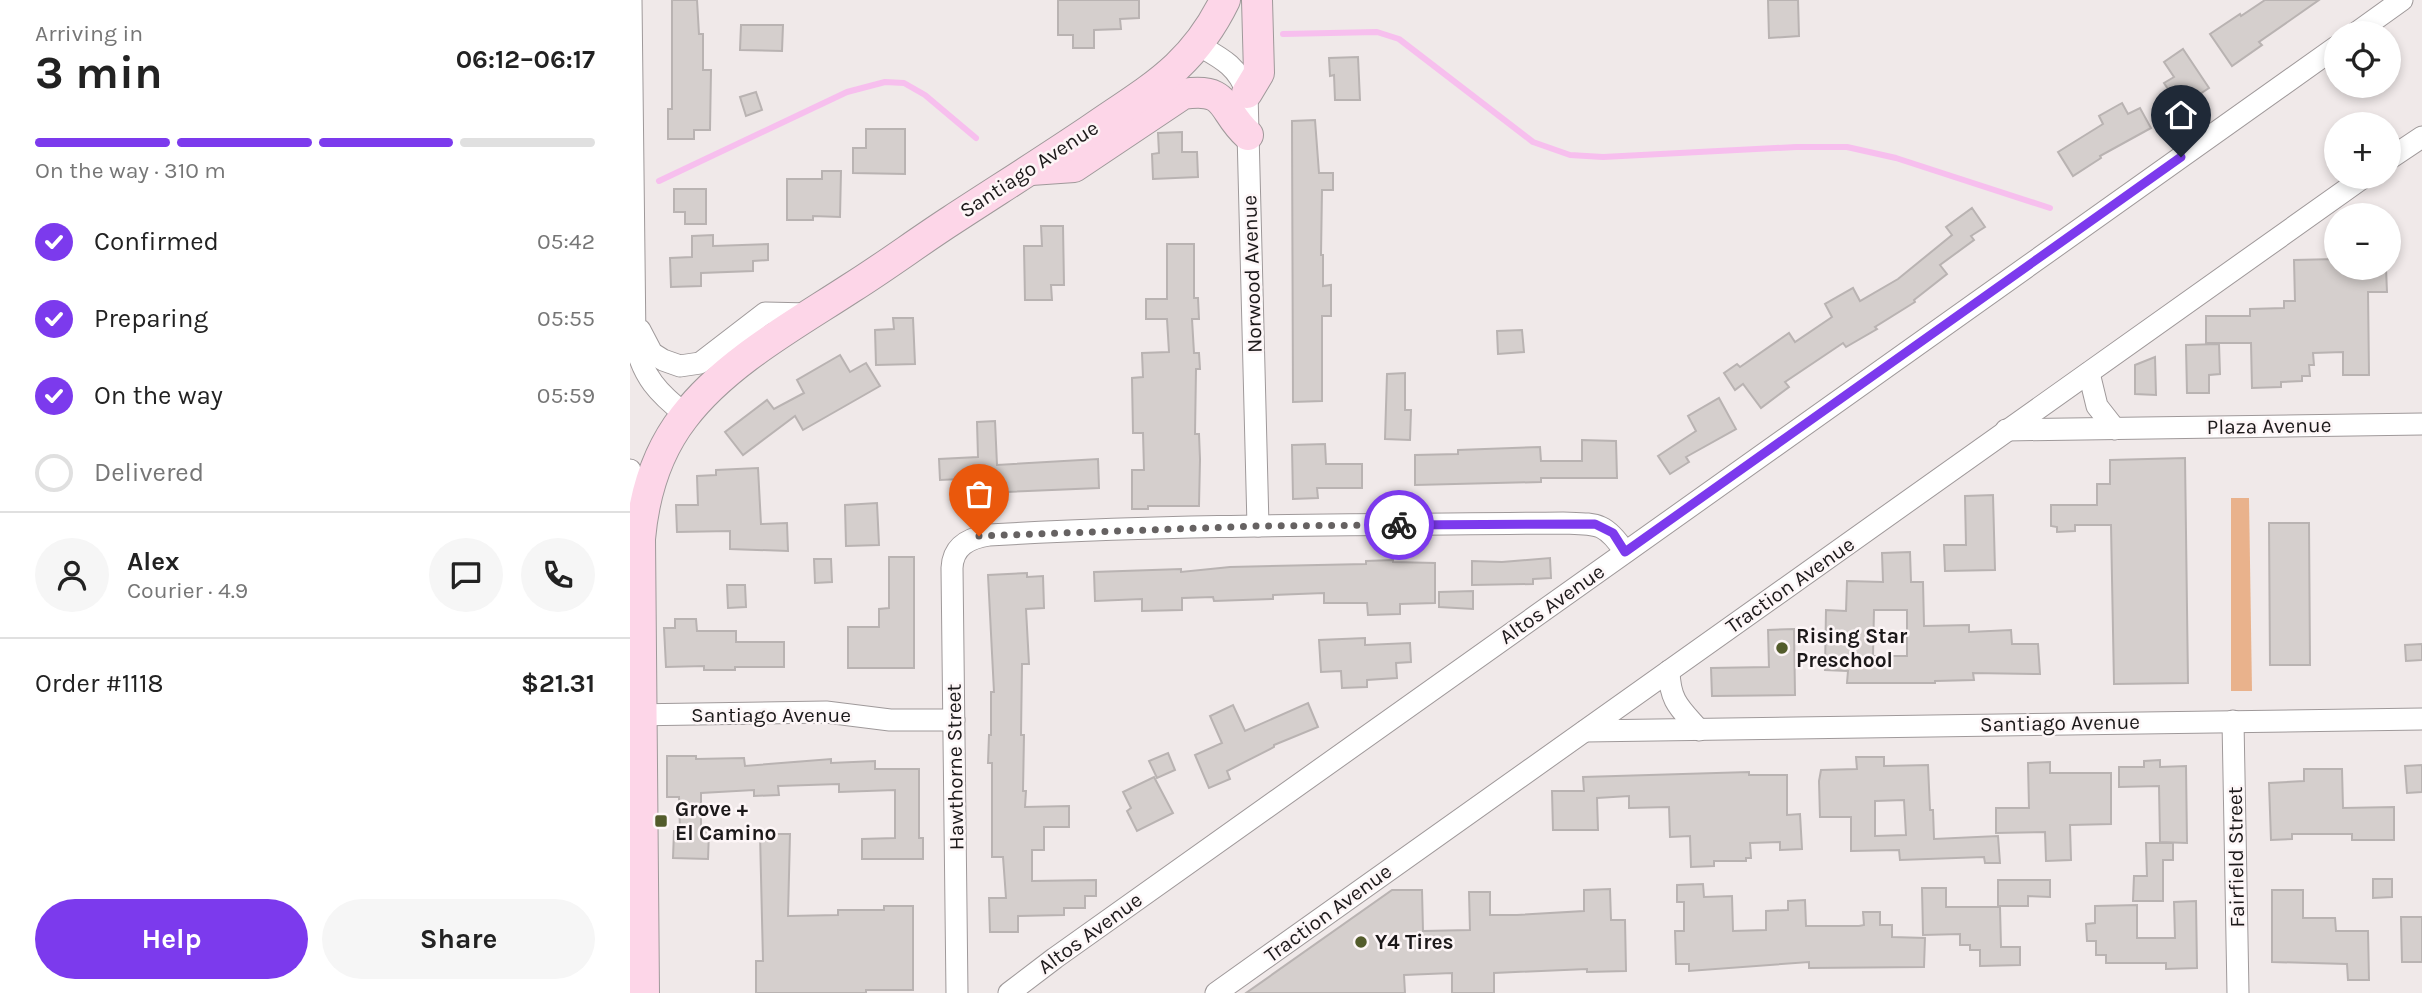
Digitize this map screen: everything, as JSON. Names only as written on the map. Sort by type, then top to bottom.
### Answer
[{"type":"main road","name":"Santiago Avenue","points":[[644,993],[636,715],[640,559],[642,517],[653,471],[662,451],[686,415],[751,355],[1031,170],[1175,71],[1198,45],[1225,0]]},
{"type":"main road","points":[[1247,93],[1259,73],[1257,0]]},
{"type":"main road","points":[[1031,170],[1074,167],[1183,94],[1201,92],[1215,95],[1229,108],[1236,124],[1248,135]]},
{"type":"street","points":[[631,0],[635,342],[642,367],[662,397],[686,415]]},
{"type":"street","points":[[2373,21],[2402,0]]},
{"type":"street","name":"Norwood Avenue","points":[[1198,45],[1227,61],[1237,70],[1247,93],[1258,526]]},
{"type":"street","name":"Altos Avenue","points":[[1009,993],[2324,56]]},
{"type":"street","points":[[2401,151],[2422,137]]},
{"type":"street","name":"Traction Avenue","points":[[1216,993],[2347,189]]},
{"type":"street","points":[[635,323],[652,353],[680,366],[700,363],[765,313],[810,314]]},
{"type":"street","points":[[630,376],[635,323]]},
{"type":"street","points":[[2089,373],[2097,406],[2115,429]]},
{"type":"street","name":"Plaza Avenue","points":[[2006,430],[2422,424]]},
{"type":"street","points":[[630,470],[640,559]]},
{"type":"street","points":[[1258,526],[1582,523],[1595,524],[1613,533],[1625,552]]},
{"type":"street","name":"Hawthorne Street","points":[[957,993],[954,555],[962,544],[979,536],[989,535],[1258,526]]},
{"type":"street","points":[[1669,671],[1673,698],[1699,730]]},
{"type":"street","name":"Santiago Avenue","points":[[636,715],[826,712],[890,720],[954,720]]},
{"type":"street","name":"Santiago Avenue","points":[[1585,731],[2422,719]]},
{"type":"street","name":"Fairfield Street","points":[[2233,720],[2238,993]]},
{"type":"shaded area","points":[[2231,498],[2249,498],[2252,691],[2231,691]]},
{"type":"building","points":[[672,0],[697,0],[699,34],[703,34],[703,70],[711,70],[710,130],[694,130],[694,139],[668,139],[668,109],[672,109]]},
{"type":"building","points":[[1058,0],[1139,0],[1139,18],[1120,19],[1121,29],[1094,30],[1094,48],[1073,48],[1073,35],[1058,35]]},
{"type":"building","points":[[1768,0],[1798,0],[1799,36],[1769,38]]},
{"type":"building","points":[[2265,0],[2319,0],[2259,42],[2262,45],[2232,66],[2210,34]]},
{"type":"building","points":[[741,25],[783,25],[782,51],[740,50]]},
{"type":"building","points":[[2183,49],[2209,88],[2180,107],[2164,83],[2174,77],[2164,62]]},
{"type":"building","points":[[1358,57],[1360,100],[1335,100],[1334,75],[1330,76],[1329,58]]},
{"type":"building","points":[[756,92],[762,110],[746,116],[740,97]]},
{"type":"building","points":[[2122,103],[2128,114],[2140,108],[2151,128],[2100,156],[2101,158],[2073,176],[2058,152],[2103,124],[2099,116]]},
{"type":"building","points":[[1315,120],[1319,173],[1333,173],[1333,190],[1322,190],[1321,255],[1323,286],[1331,285],[1331,316],[1322,316],[1322,401],[1293,402],[1292,121]]},
{"type":"building","points":[[866,129],[905,129],[905,174],[853,173],[853,148],[866,148]]},
{"type":"building","points":[[1182,132],[1182,152],[1197,152],[1198,177],[1153,179],[1152,154],[1159,153],[1158,133]]},
{"type":"building","points":[[822,171],[841,171],[840,217],[813,216],[813,220],[787,220],[787,179],[822,179]]},
{"type":"building","points":[[674,189],[706,189],[706,224],[685,224],[685,212],[674,212]]},
{"type":"building","points":[[1972,208],[1985,227],[1971,236],[1974,240],[1940,265],[1947,274],[1914,300],[1915,302],[1875,327],[1877,329],[1846,347],[1843,343],[1785,382],[1789,387],[1761,408],[1743,384],[1735,390],[1724,373],[1737,364],[1740,367],[1789,333],[1795,342],[1832,317],[1825,304],[1853,288],[1860,301],[1898,279],[1952,235],[1946,227]]},
{"type":"building","points":[[1041,226],[1063,226],[1064,285],[1051,285],[1052,300],[1025,300],[1024,246],[1042,246]]},
{"type":"building","points":[[713,235],[713,246],[768,244],[768,260],[753,261],[753,271],[701,273],[701,286],[671,287],[670,258],[692,257],[692,236]]},
{"type":"building","points":[[1167,244],[1194,244],[1194,298],[1198,298],[1199,319],[1192,319],[1194,353],[1199,353],[1200,369],[1196,369],[1195,434],[1199,434],[1199,506],[1148,506],[1148,509],[1132,509],[1132,470],[1144,470],[1143,433],[1133,433],[1132,378],[1143,377],[1142,353],[1169,352],[1167,319],[1146,319],[1146,299],[1167,299]]},
{"type":"building","points":[[2324,259],[2324,280],[2386,280],[2387,292],[2368,292],[2369,375],[2343,375],[2343,352],[2313,353],[2314,365],[2309,365],[2310,376],[2302,376],[2302,381],[2281,382],[2281,387],[2252,388],[2251,343],[2206,343],[2206,316],[2250,316],[2250,309],[2284,308],[2284,301],[2295,301],[2294,260]]},
{"type":"building","points":[[893,318],[913,318],[915,364],[876,365],[875,330],[894,329]]},
{"type":"building","points":[[1522,330],[1524,352],[1498,354],[1497,331]]},
{"type":"building","points":[[2219,344],[2220,374],[2209,375],[2209,393],[2187,393],[2186,345]]},
{"type":"building","points":[[840,355],[850,372],[866,363],[880,386],[803,430],[795,416],[743,455],[725,432],[767,400],[774,409],[804,393],[797,380]]},
{"type":"building","points":[[2155,357],[2156,395],[2135,394],[2135,365]]},
{"type":"building","points":[[1405,373],[1405,410],[1411,410],[1410,440],[1385,439],[1387,374]]},
{"type":"building","points":[[1719,398],[1736,429],[1686,457],[1689,462],[1670,474],[1658,456],[1696,431],[1688,416]]},
{"type":"building","points":[[995,421],[997,465],[1098,459],[1099,488],[983,493],[982,478],[940,480],[939,459],[978,457],[977,422]]},
{"type":"building","points":[[1582,440],[1616,441],[1617,478],[1541,478],[1541,482],[1415,485],[1415,455],[1458,454],[1458,450],[1540,447],[1541,461],[1582,461]]},
{"type":"building","points":[[1325,444],[1326,464],[1362,464],[1362,488],[1317,488],[1318,498],[1293,499],[1292,445]]},
{"type":"building","points":[[2185,458],[2188,683],[2114,684],[2111,525],[2075,525],[2075,531],[2057,532],[2057,527],[2051,526],[2051,505],[2097,505],[2097,484],[2110,484],[2110,460]]},
{"type":"building","points":[[758,468],[761,524],[787,523],[788,551],[730,549],[730,531],[677,532],[676,505],[698,505],[697,476],[716,475],[716,470]]},
{"type":"building","points":[[1993,495],[1995,570],[1945,571],[1944,545],[1966,545],[1965,496]]},
{"type":"building","points":[[877,503],[879,545],[846,546],[845,505]]},
{"type":"building","points":[[2269,523],[2309,523],[2310,665],[2270,665]]},
{"type":"building","points":[[1910,552],[1911,582],[1923,582],[1924,626],[1969,625],[1969,632],[2011,630],[2012,644],[2038,644],[2040,674],[1973,673],[1974,680],[1847,683],[1848,671],[1825,670],[1826,610],[1846,611],[1847,581],[1883,582],[1882,553]],"holes":[[[1874,610],[1907,610],[1907,656],[1873,656]]]},
{"type":"building","points":[[889,557],[914,557],[914,668],[848,668],[848,627],[879,627],[879,609],[889,608]]},
{"type":"building","points":[[1550,558],[1551,578],[1533,579],[1533,584],[1472,585],[1472,561],[1502,562]]},
{"type":"building","points":[[814,559],[831,559],[832,582],[815,583]]},
{"type":"building","points":[[1366,561],[1435,563],[1435,603],[1400,604],[1400,614],[1368,615],[1367,603],[1324,603],[1324,593],[1273,595],[1273,599],[1214,601],[1213,597],[1182,598],[1182,610],[1142,611],[1142,599],[1095,601],[1094,572],[1181,569],[1181,572],[1230,567],[1366,564]]},
{"type":"building","points":[[1027,573],[1027,577],[1043,576],[1044,608],[1026,609],[1029,664],[1022,664],[1021,735],[1024,735],[1025,807],[1069,806],[1069,827],[1044,827],[1044,850],[1032,850],[1032,881],[1096,880],[1096,896],[1085,896],[1085,908],[1064,908],[1064,915],[1018,916],[1018,932],[990,932],[989,898],[1006,898],[1003,857],[992,857],[992,763],[988,763],[991,692],[994,692],[988,575]]},
{"type":"building","points":[[727,585],[745,585],[746,607],[728,608]]},
{"type":"building","points":[[1473,591],[1473,609],[1439,607],[1439,592]]},
{"type":"building","points":[[675,619],[696,619],[697,631],[736,631],[736,642],[784,642],[784,667],[704,670],[704,666],[666,667],[664,628],[675,628]]},
{"type":"building","name":"Rising Star Preschool","points":[[1794,629],[1795,695],[1712,696],[1711,668],[1769,667],[1768,630]]},
{"type":"building","points":[[1365,638],[1365,645],[1410,643],[1411,662],[1396,663],[1397,678],[1367,680],[1367,687],[1342,688],[1341,671],[1321,672],[1319,640]]},
{"type":"building","points":[[2422,644],[2422,660],[2406,661],[2405,645]]},
{"type":"building","points":[[1308,703],[1318,727],[1274,745],[1227,771],[1230,779],[1209,788],[1195,755],[1222,743],[1210,716],[1233,705],[1245,731]]},
{"type":"building","points":[[1168,753],[1175,770],[1157,778],[1149,761]]},
{"type":"building","points":[[667,756],[696,756],[696,759],[744,758],[745,766],[831,759],[831,763],[875,761],[875,769],[919,769],[919,838],[923,838],[923,859],[862,859],[862,839],[895,838],[895,790],[839,792],[839,784],[778,786],[779,795],[754,796],[754,790],[701,793],[701,831],[709,832],[708,859],[673,858],[674,831],[680,831],[679,797],[667,797]]},
{"type":"building","points":[[1856,757],[1884,757],[1884,766],[1928,765],[1934,839],[1998,836],[2000,863],[1985,863],[1984,857],[1900,860],[1899,850],[1851,851],[1851,817],[1820,817],[1819,781],[1821,770],[1857,769]],"holes":[[[1904,800],[1906,835],[1875,836],[1875,801]]]},
{"type":"building","points":[[2160,760],[2160,767],[2186,766],[2187,843],[2160,842],[2159,786],[2119,787],[2119,767],[2144,767],[2144,761]]},
{"type":"building","points":[[2050,762],[2050,773],[2111,773],[2111,824],[2070,825],[2071,860],[2046,861],[2045,832],[1996,833],[1996,808],[2029,808],[2028,763]]},
{"type":"building","points":[[2422,765],[2422,792],[2407,793],[2405,766]]},
{"type":"building","points":[[2304,769],[2342,769],[2343,808],[2394,807],[2394,840],[2352,840],[2352,834],[2292,834],[2292,839],[2271,840],[2269,783],[2304,781]]},
{"type":"building","points":[[1749,772],[1749,775],[1787,775],[1787,815],[1800,814],[1802,849],[1780,850],[1780,842],[1750,843],[1751,858],[1746,858],[1746,861],[1714,861],[1714,866],[1691,867],[1690,836],[1670,837],[1669,807],[1629,808],[1629,796],[1597,798],[1598,830],[1553,830],[1552,791],[1584,791],[1583,777]]},
{"type":"building","points":[[1154,777],[1173,813],[1137,831],[1127,811],[1131,808],[1123,792]]},
{"type":"building","points":[[760,834],[790,834],[788,916],[838,915],[838,910],[884,910],[884,906],[913,906],[913,990],[866,990],[866,993],[756,993],[756,961],[763,961]]},
{"type":"building","points":[[2146,843],[2173,843],[2173,860],[2163,860],[2163,901],[2133,901],[2134,876],[2147,876]]},
{"type":"building","points":[[2373,879],[2392,879],[2392,897],[2373,898]]},
{"type":"building","points":[[1998,880],[2050,880],[2050,897],[2028,896],[2028,906],[1998,906]]},
{"type":"building","points":[[1703,884],[1704,897],[1732,896],[1733,931],[1766,930],[1766,911],[1788,910],[1788,901],[1805,900],[1806,926],[1859,926],[1864,925],[1863,912],[1880,912],[1880,925],[1892,925],[1892,937],[1925,938],[1924,967],[1809,968],[1809,962],[1689,971],[1689,964],[1676,964],[1675,931],[1684,931],[1684,902],[1677,902],[1677,885]]},
{"type":"building","points":[[1922,888],[1946,888],[1946,907],[2000,907],[2001,947],[2020,947],[2020,965],[1980,966],[1980,950],[1970,950],[1970,945],[1960,945],[1960,934],[1923,935]]},
{"type":"building","points":[[1610,889],[1611,920],[1625,920],[1626,971],[1587,972],[1587,969],[1494,973],[1494,993],[1452,993],[1452,973],[1404,975],[1405,993],[1246,993],[1392,890],[1422,890],[1423,931],[1470,930],[1469,892],[1490,892],[1490,915],[1517,915],[1584,911],[1584,890]]},
{"type":"building","points":[[2272,890],[2303,890],[2303,918],[2335,918],[2336,931],[2368,931],[2369,980],[2348,980],[2347,964],[2272,962]]},
{"type":"building","points":[[2196,901],[2197,968],[2166,969],[2166,963],[2106,963],[2106,955],[2096,955],[2096,941],[2087,941],[2086,924],[2095,923],[2095,906],[2137,905],[2137,938],[2175,938],[2174,902]]},
{"type":"building","points":[[2401,917],[2422,917],[2422,962],[2402,962]]},
{"type":"waterway","points":[[1283,34],[1377,32],[1399,39],[1533,142],[1570,155],[1603,157],[1847,147],[1896,158],[2050,208]]},
{"type":"waterway","points":[[659,181],[847,92],[885,82],[904,83],[925,95],[976,138]]},
{"type":"way so far","points":[[979,536],[1258,526],[1399,525]]},
{"type":"place","name":"Rising Star Preschool","points":[[1782,648]]},
{"type":"place","name":"Grove + El Camino","points":[[661,821]]},
{"type":"place","name":"Y4 Tires","points":[[1361,942]]},
{"type":"route","points":[[1399,525],[1595,524],[1613,533],[1625,552],[2181,157]]}]
